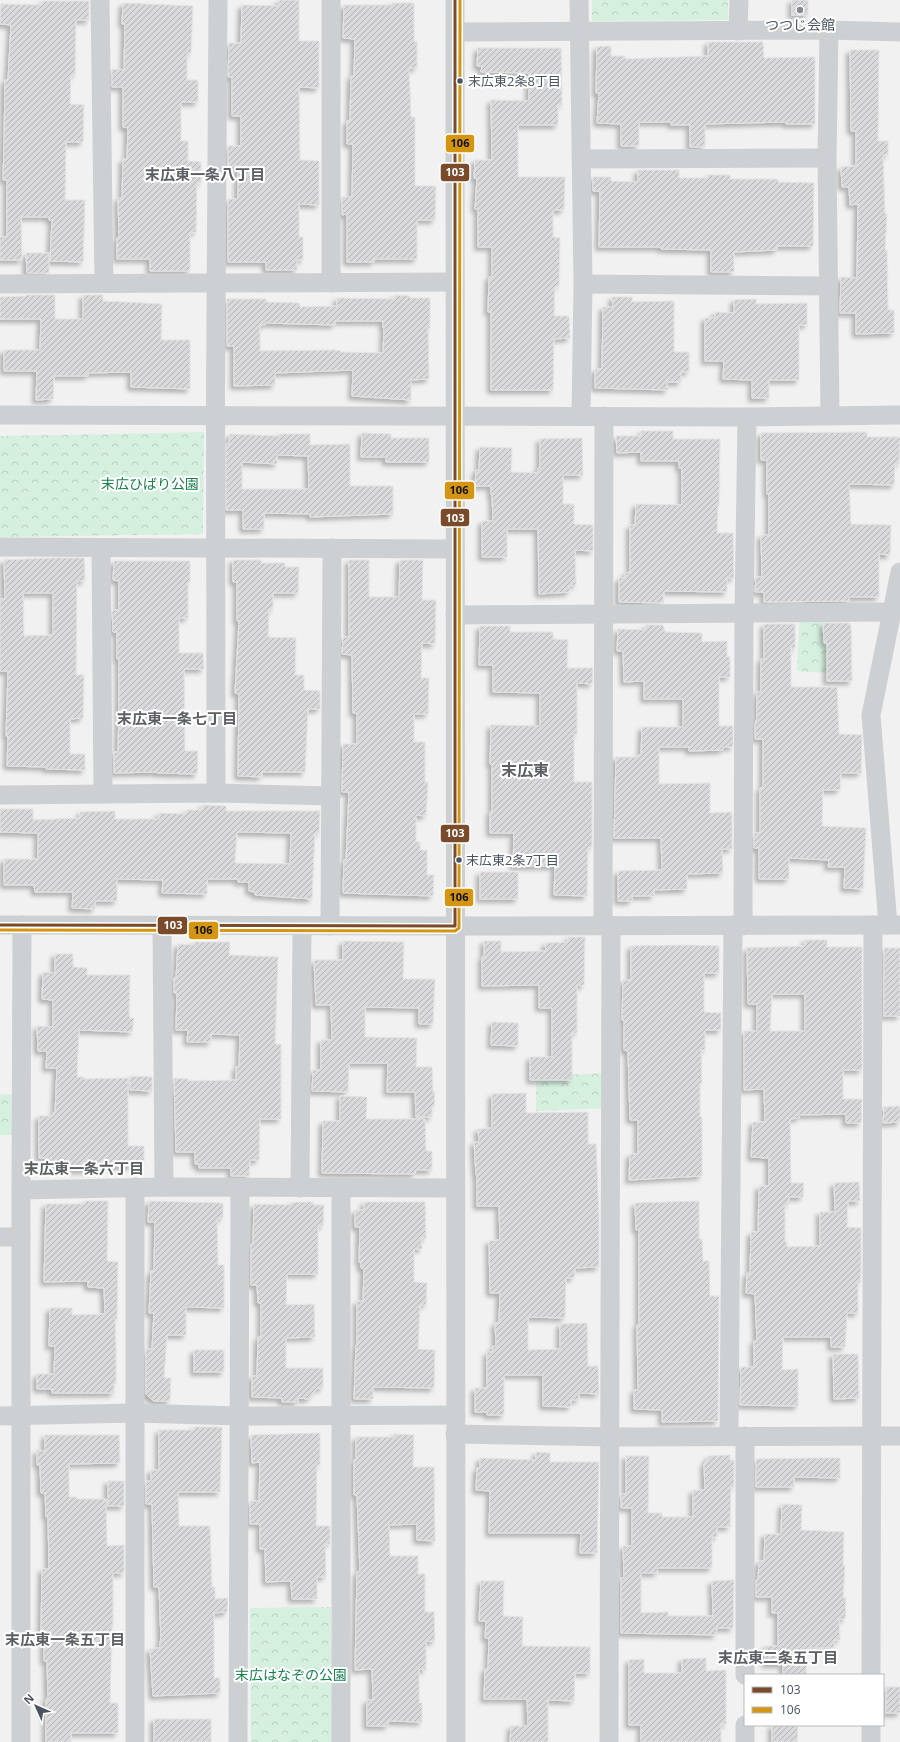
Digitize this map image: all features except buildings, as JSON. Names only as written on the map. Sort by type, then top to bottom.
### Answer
[{"type":"street","points":[[100,0],[104,283]]},
{"type":"street","points":[[216,793],[215,549],[217,416],[215,284],[218,0]]},
{"type":"street","points":[[331,0],[331,283]]},
{"type":"street","points":[[455,0],[456,1742]]},
{"type":"street","points":[[579,0],[583,284],[581,416]]},
{"type":"street","points":[[738,0],[738,31]]},
{"type":"street","points":[[455,32],[829,30],[900,32]]},
{"type":"street","points":[[829,30],[827,158],[830,416]]},
{"type":"street","points":[[581,159],[827,158]]},
{"type":"street","points":[[0,284],[455,282]]},
{"type":"street","points":[[583,284],[828,286]]},
{"type":"street","points":[[0,415],[455,415],[747,417],[900,415]]},
{"type":"street","points":[[604,416],[604,615],[611,1436],[609,1742]]},
{"type":"street","points":[[745,1674],[737,1436],[738,926],[747,417]]},
{"type":"street","points":[[0,548],[455,549]]},
{"type":"street","points":[[101,548],[103,794]]},
{"type":"street","points":[[330,926],[332,548]]},
{"type":"street","points":[[871,1674],[872,1436],[887,925],[871,715],[900,572]]},
{"type":"street","points":[[455,616],[892,612]]},
{"type":"street","points":[[0,795],[216,793],[331,796]]},
{"type":"street","points":[[0,925],[887,925]]},
{"type":"street","points":[[22,925],[20,1190],[22,1742]]},
{"type":"street","points":[[162,925],[164,1187]]},
{"type":"street","points":[[300,1188],[302,926]]},
{"type":"street","points":[[20,1190],[135,1187],[455,1188]]},
{"type":"street","points":[[135,1187],[135,1742]]},
{"type":"street","points":[[238,1742],[240,1188]]},
{"type":"street","points":[[341,1188],[341,1742]]},
{"type":"street","points":[[0,1237],[21,1237]]},
{"type":"street","points":[[0,1416],[136,1413],[340,1417],[456,1415]]},
{"type":"street","points":[[455,1434],[611,1436],[900,1436]]},
{"type":"street","points":[[745,1726],[745,1742]]},
{"type":"street","points":[[871,1726],[871,1742]]},
{"type":"green space","points":[[592,0],[728,0],[728,20],[592,21]]},
{"type":"green space","name":"末広ひばり公園","points":[[204,432],[203,534],[0,537],[0,436]]},
{"type":"green space","points":[[800,613],[828,613],[828,673],[797,671]]},
{"type":"green space","points":[[611,1073],[610,1108],[536,1111],[536,1076]]},
{"type":"green space","points":[[0,1094],[16,1095],[14,1135],[0,1135]]},
{"type":"green space","name":"末広はなぞの公園","points":[[331,1607],[332,1742],[251,1742],[250,1608]]},
{"type":"transit line","name":"103","points":[[0,925],[455,926],[455,0]]},
{"type":"transit line","name":"106","points":[[0,930],[455,931],[459,928],[460,0]]},
{"type":"place","name":"つつじ会館","points":[[800,10]]},
{"type":"place","name":"末広東2条8丁目","points":[[460,81]]},
{"type":"place","name":"末広東2条7丁目","points":[[459,860]]},
{"type":"district","name":"末広東一条八丁目","points":[[205,175]]},
{"type":"district","name":"末広東一条七丁目","points":[[177,719]]},
{"type":"district","name":"末広東","points":[[525,770]]},
{"type":"district","name":"末広東一条六丁目","points":[[84,1169]]},
{"type":"district","name":"末広東一条五丁目","points":[[65,1640]]},
{"type":"district","name":"末広東二条五丁目","points":[[778,1658]]}]
